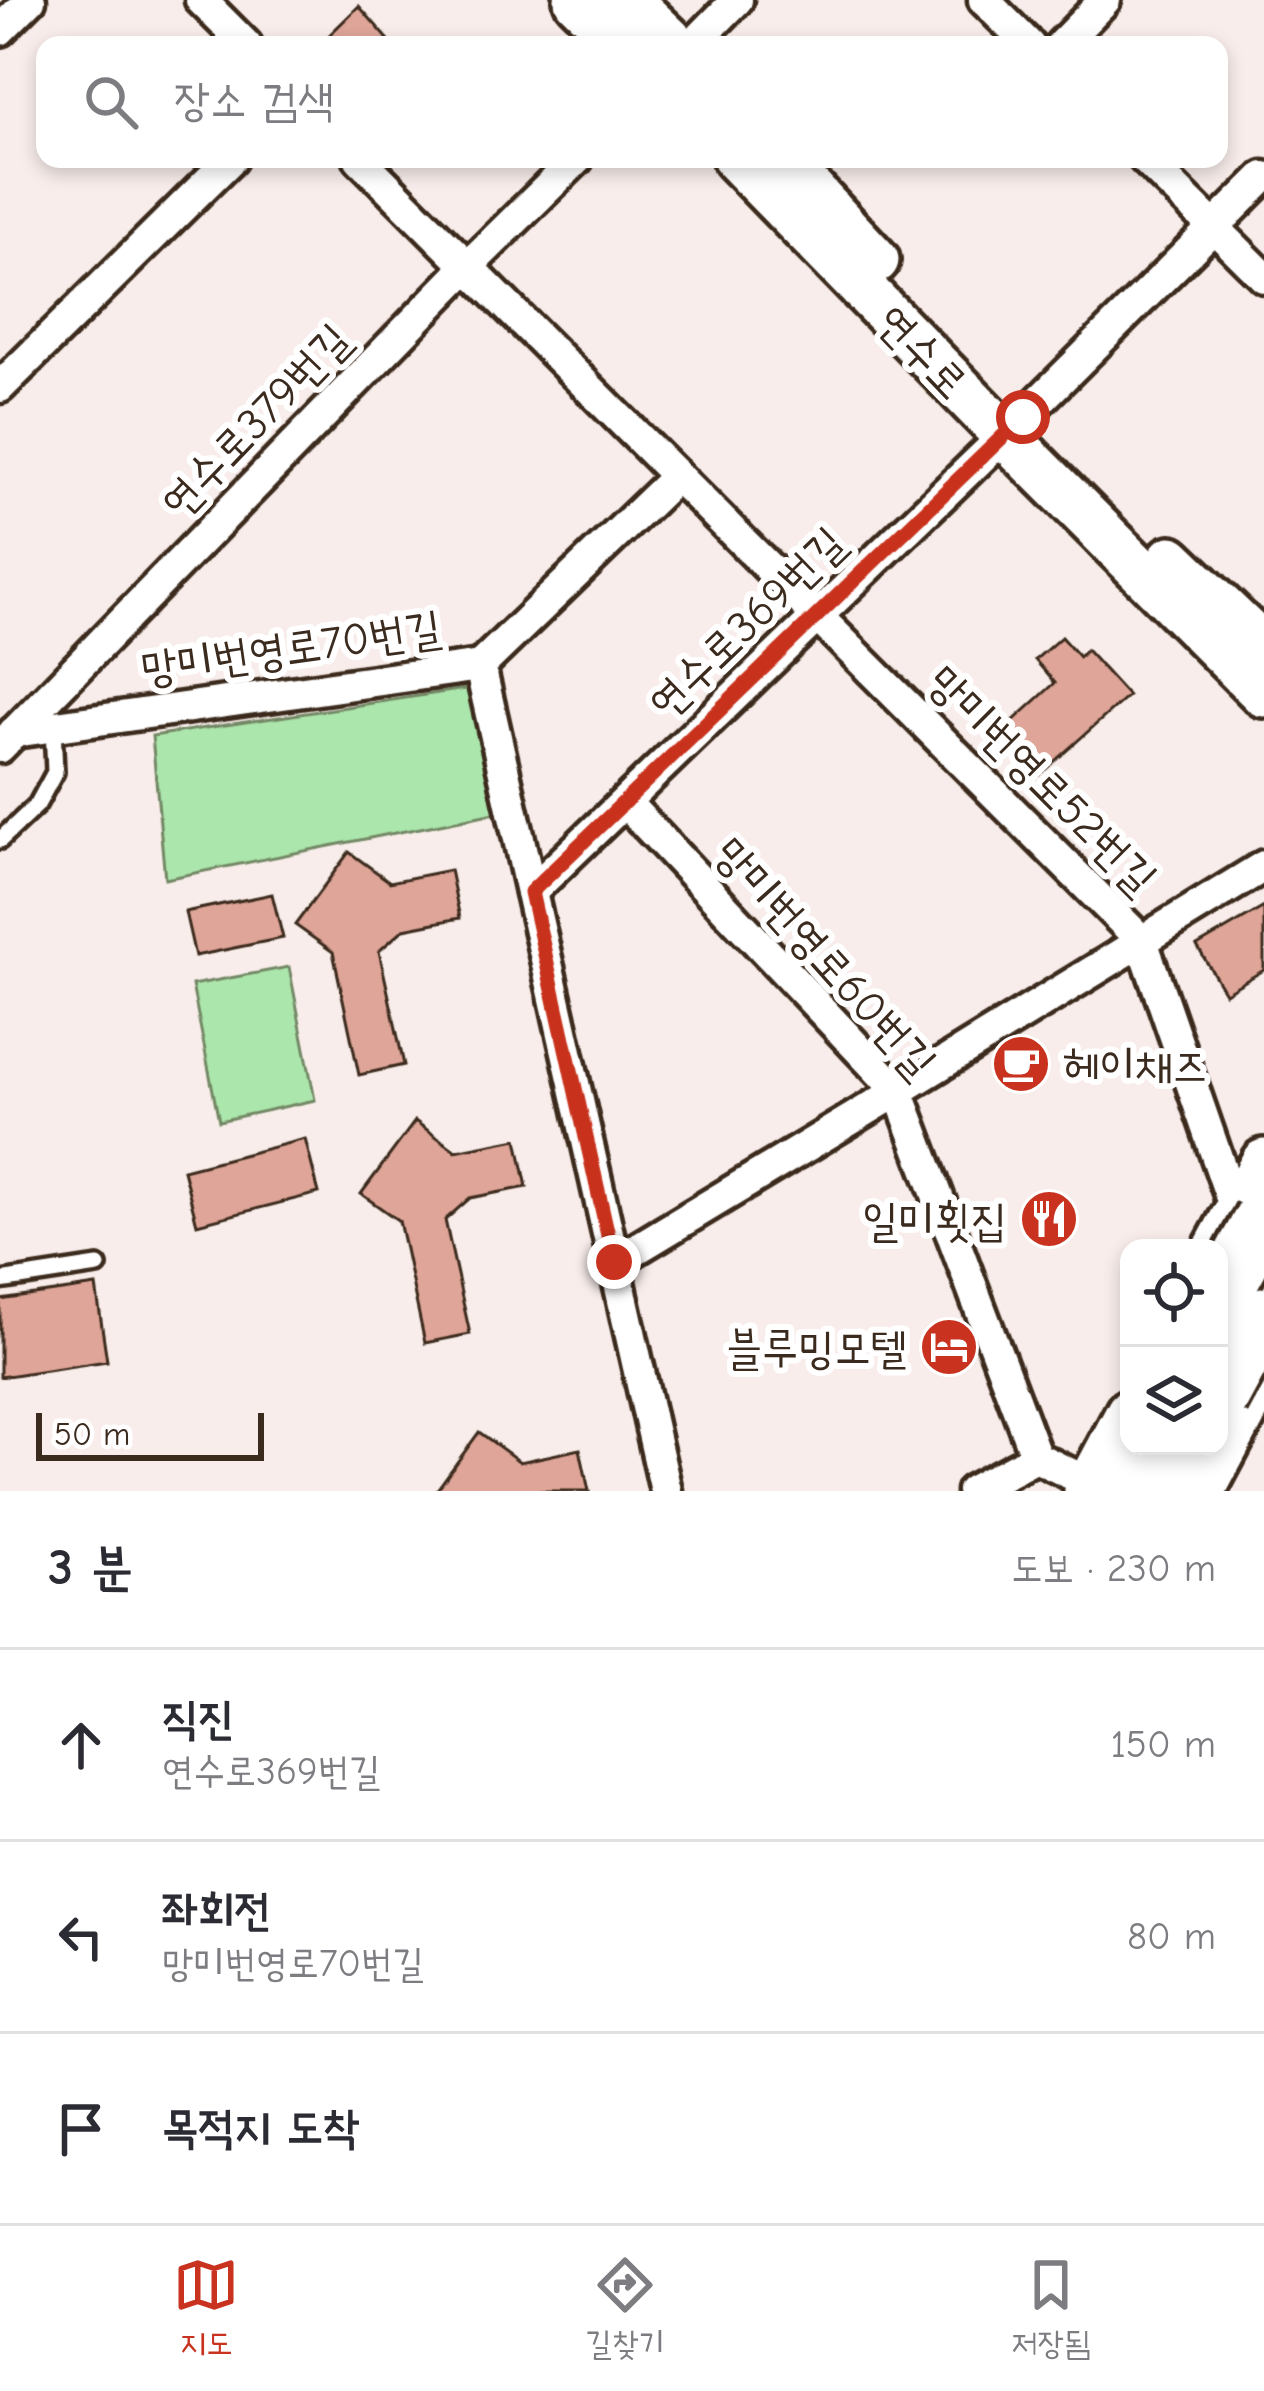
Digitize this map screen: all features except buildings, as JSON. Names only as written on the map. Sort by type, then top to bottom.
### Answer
[{"type":"highway","points":[[1228,1267],[1239,1226]]},
{"type":"highway","points":[[1228,1382],[1264,1316]]},
{"type":"highway","points":[[1098,1489],[1131,1455]]},
{"type":"highway","points":[[1169,1491],[1189,1455]]},
{"type":"main road","points":[[577,0],[614,36]]},
{"type":"main road","points":[[628,0],[666,36]]},
{"type":"main road","name":"연수로","points":[[745,168],[1014,426],[1264,648]]},
{"type":"main road","name":"연수로","points":[[790,168],[1014,426],[1264,694]]},
{"type":"main road","points":[[1239,1226],[1264,1162]]},
{"type":"main road","points":[[1202,1491],[1264,1375]]},
{"type":"main road","points":[[1098,1489],[1120,1434]]},
{"type":"street","points":[[0,30],[30,0]]},
{"type":"street","points":[[201,0],[237,36]]},
{"type":"street","points":[[702,36],[737,0]]},
{"type":"street","points":[[983,0],[1020,36]]},
{"type":"street","points":[[1070,36],[1105,0]]},
{"type":"street","points":[[0,387],[222,168]]},
{"type":"street","name":"망미번영로52번길","points":[[369,168],[1142,941],[1264,1293]]},
{"type":"street","name":"연수로379번길","points":[[5,730],[568,168]]},
{"type":"street","points":[[1154,168],[1264,277]]},
{"type":"street","name":"연수로369번길","points":[[531,892],[1014,426],[1264,177]]},
{"type":"street","points":[[480,666],[677,476]]},
{"type":"street","name":"망미번영로70번길","points":[[5,730],[480,666],[667,1491]]},
{"type":"street","name":"망미번영로60번길","points":[[625,802],[898,1091],[1036,1457]]},
{"type":"street","points":[[614,1262],[1264,866]]},
{"type":"street","points":[[1228,1366],[1264,1375]]},
{"type":"street","points":[[972,1491],[1036,1457],[1098,1489]]},
{"type":"lane","points":[[0,840],[38,805],[55,772],[53,727]]},
{"type":"lane","points":[[0,1281],[98,1266]]},
{"type":"green space","points":[[472,688],[500,812],[165,879],[152,736]]},
{"type":"green space","points":[[289,967],[315,1100],[219,1121],[192,985]]},
{"type":"place","name":"헤이채즈","points":[[1021,1064]]},
{"type":"place","name":"일미횟집","points":[[1049,1219]]},
{"type":"place","name":"블루밍모텔","points":[[949,1347]]},
{"type":"route","points":[[614,1262],[531,892],[1023,417]]}]
